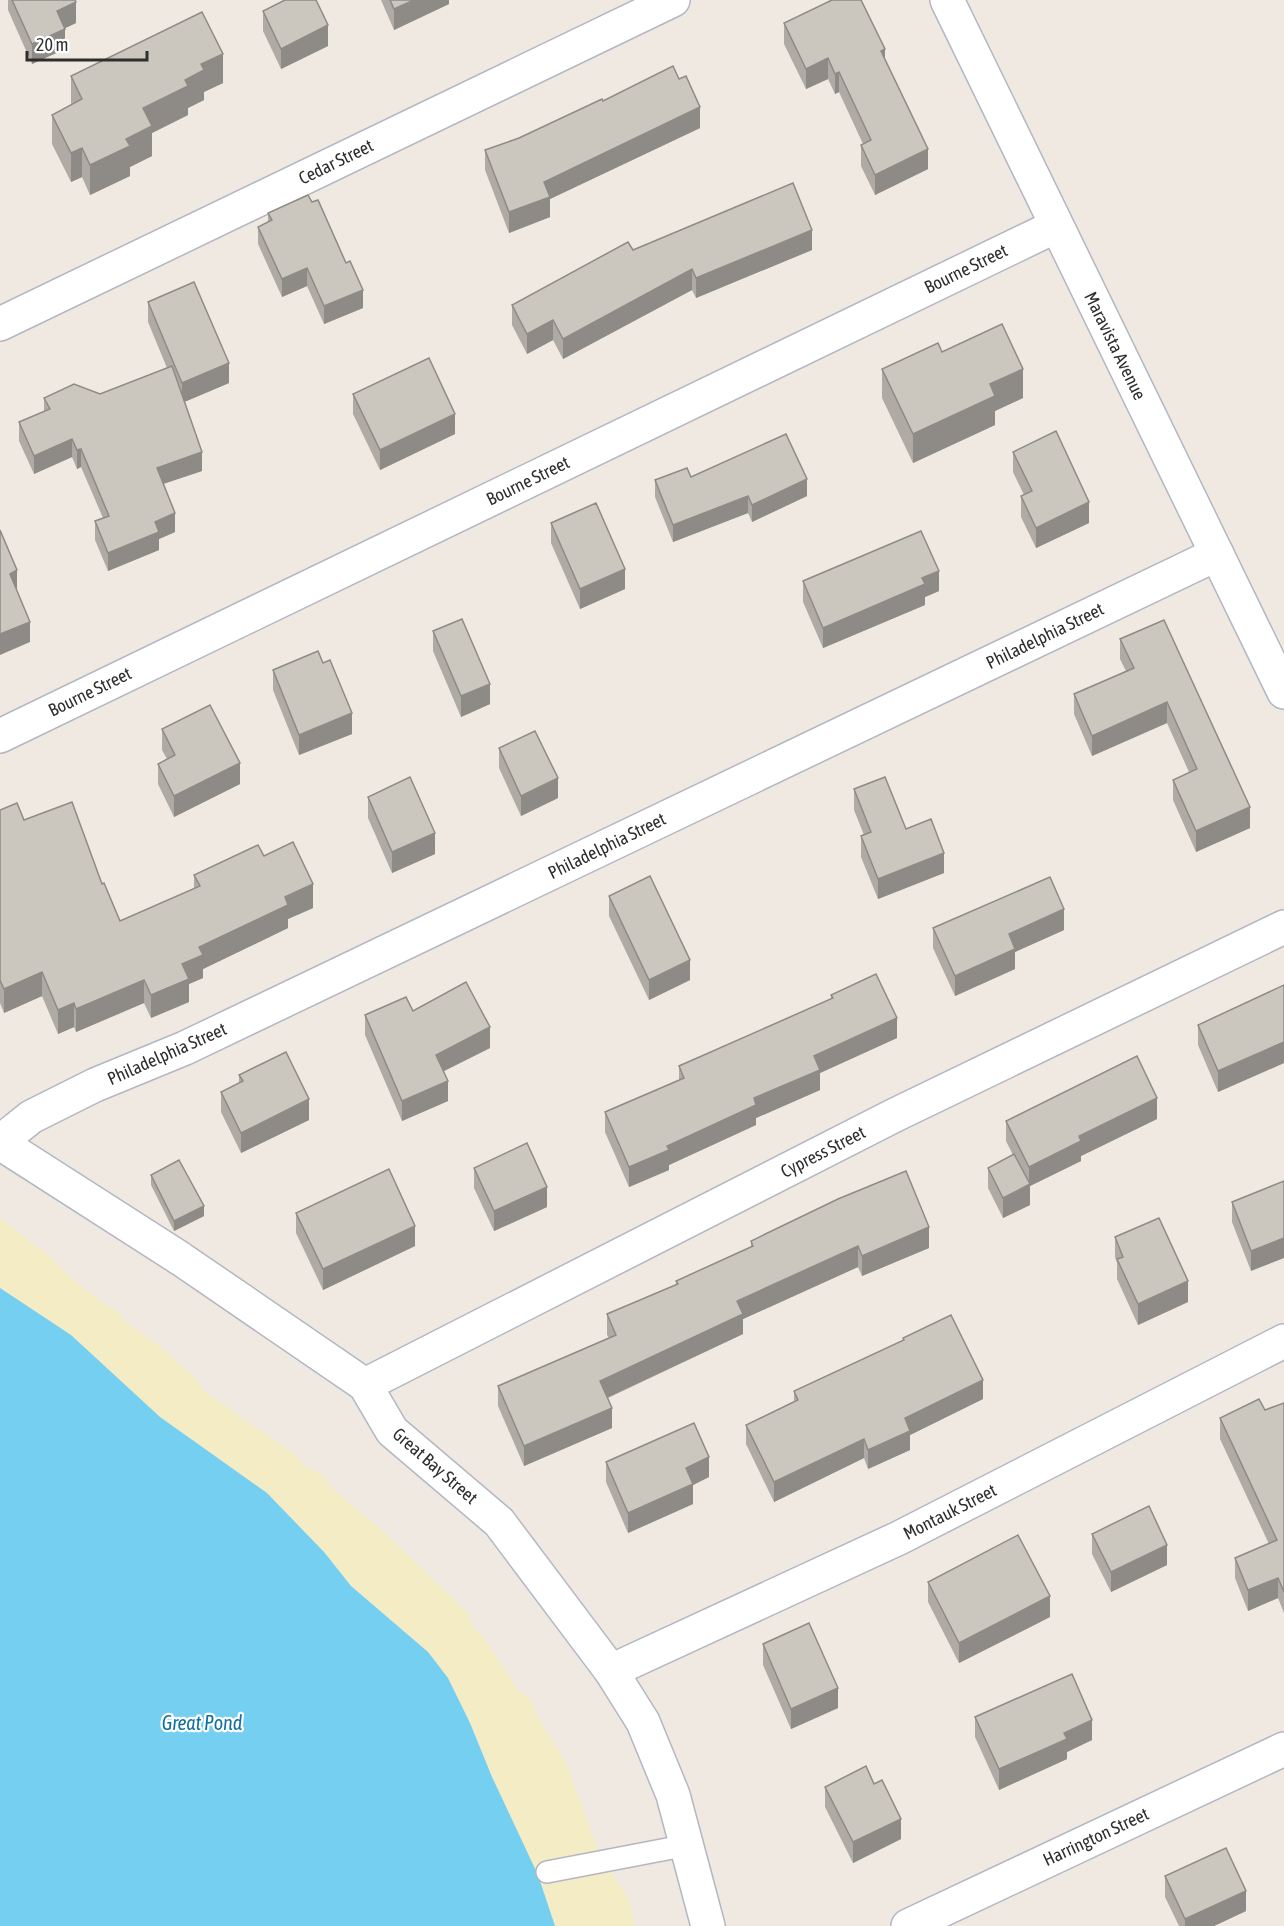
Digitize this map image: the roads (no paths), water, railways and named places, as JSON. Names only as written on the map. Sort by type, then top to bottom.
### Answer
[{"type":"street","name":"Cedar Street","points":[[0,324],[673,0]]},
{"type":"street","name":"Maravista Avenue","points":[[947,0],[1284,692]]},
{"type":"street","name":"Bourne Street","points":[[0,735],[1056,226]]},
{"type":"street","name":"Philadelphia Street","points":[[0,1143],[31,1117],[96,1085],[176,1052],[1217,555]]},
{"type":"street","name":"Cypress Street","points":[[366,1385],[895,1114],[1284,927]]},
{"type":"street","name":"Great Bay Street","points":[[0,1143],[181,1259],[366,1385],[392,1431],[499,1522],[611,1671],[643,1722],[673,1795],[708,1926]]},
{"type":"street","name":"Montauk Street","points":[[611,1671],[888,1543],[1284,1341]]},
{"type":"street","name":"Harrington Street","points":[[908,1926],[1284,1749]]},
{"type":"lane","points":[[547,1872],[688,1845]]},
{"type":"water","name":"Great Pond","points":[[0,1288],[71,1335],[160,1417],[267,1493],[324,1552],[351,1586],[428,1652],[448,1678],[470,1723],[492,1777],[538,1875],[555,1926],[0,1926]]}]
